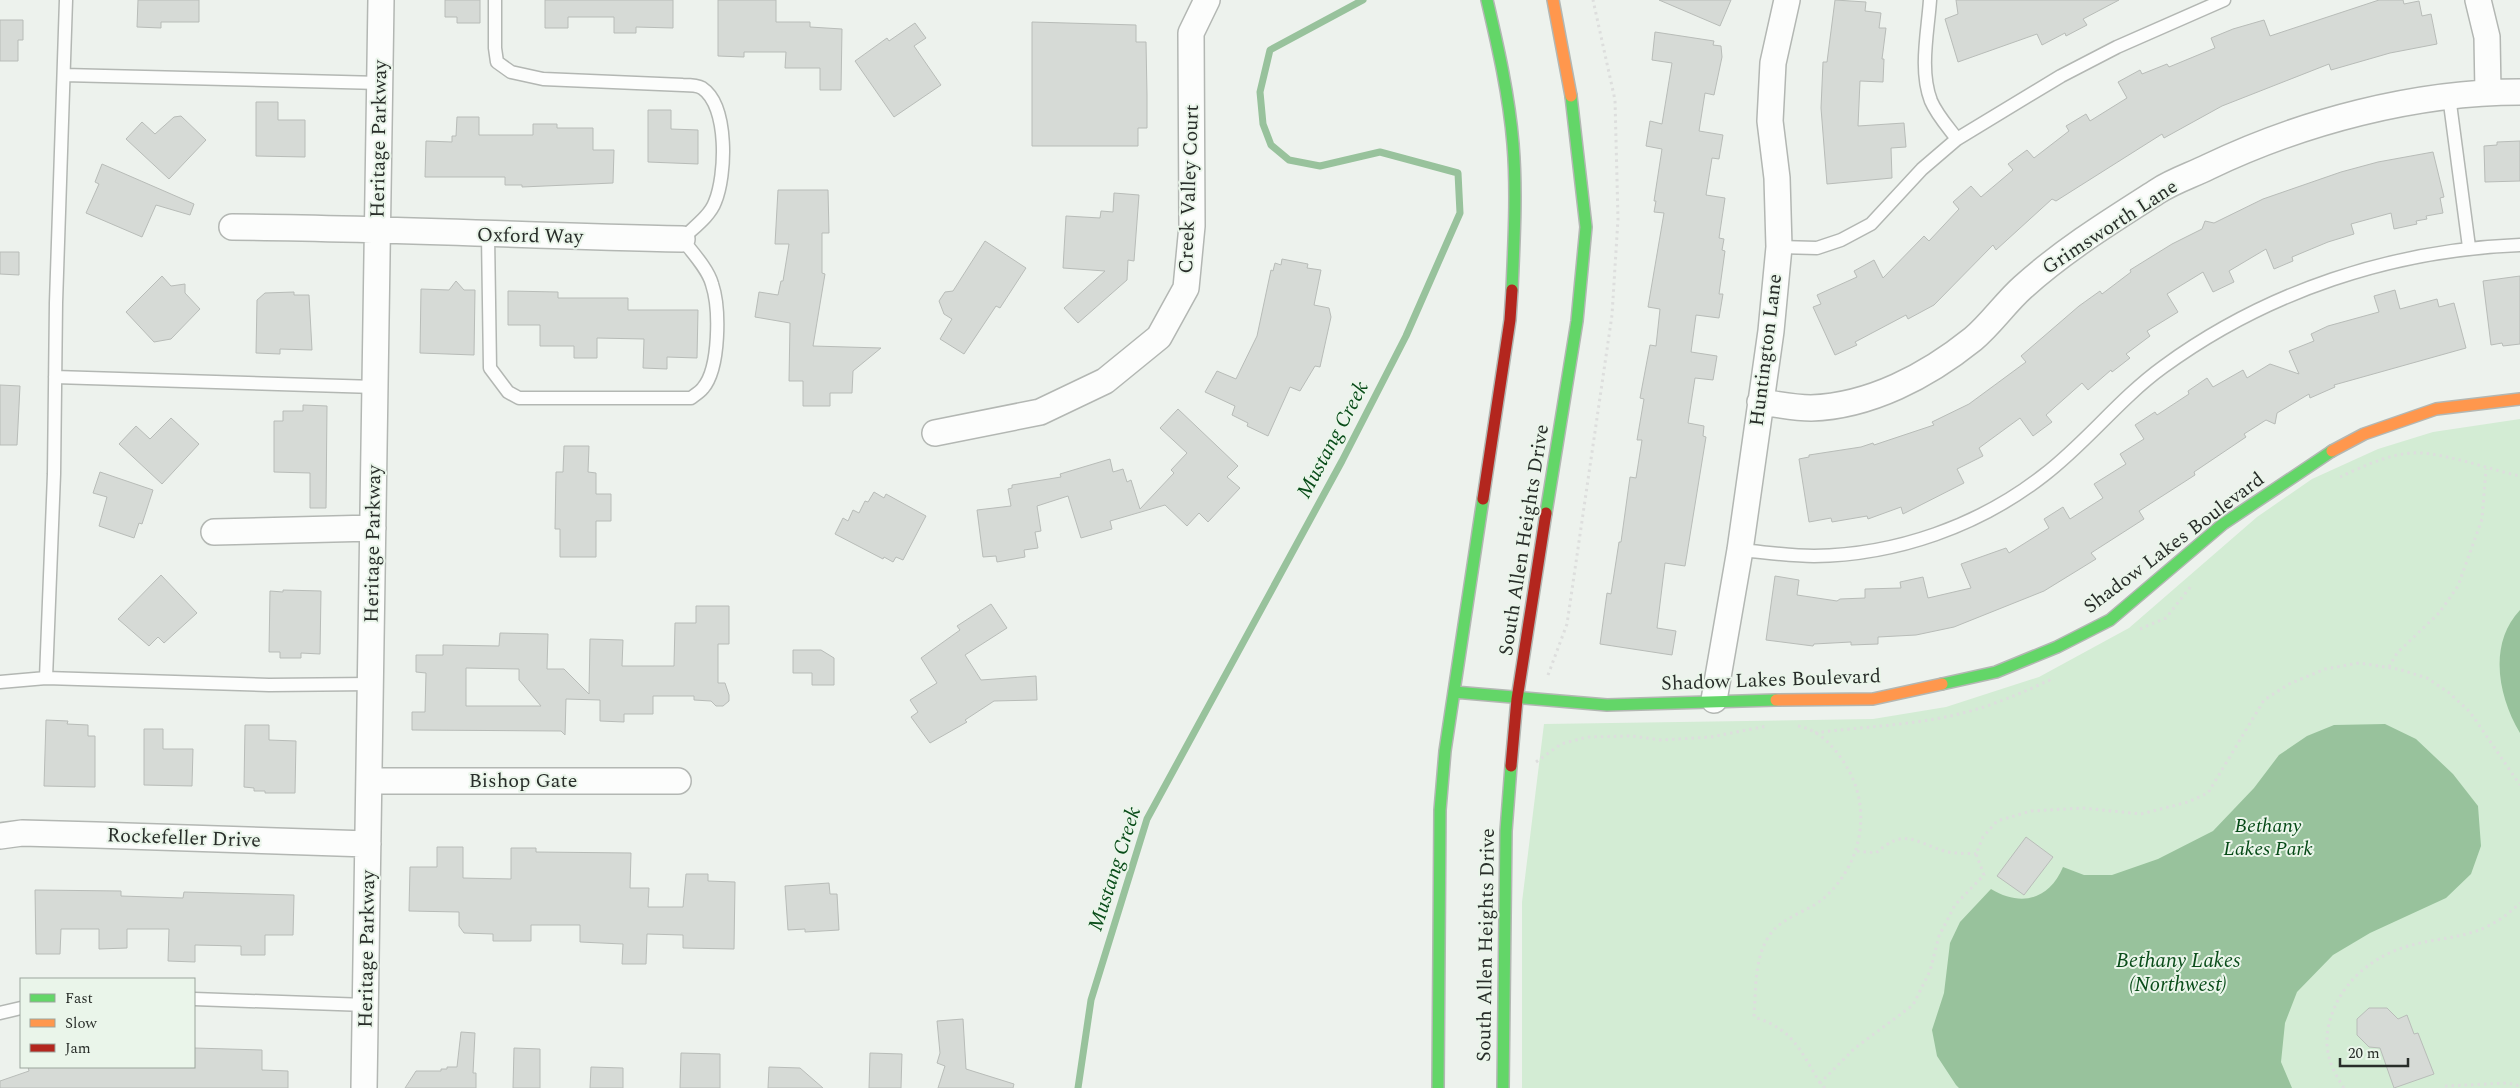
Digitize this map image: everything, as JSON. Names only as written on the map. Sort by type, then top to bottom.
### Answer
[{"type":"main road","points":[[1438,1088],[1440,810],[1445,751],[1510,320],[1514,254],[1514,163],[1502,63],[1488,0]]},
{"type":"main road","name":"South Allen Heights Drive","points":[[1503,1088],[1506,831],[1518,699],[1577,321],[1586,226],[1569,80],[1553,0]]},
{"type":"main road","name":"Shadow Lakes Boulevard","points":[[1454,692],[1518,699],[1608,705],[1714,700],[1874,699],[1996,672],[2057,647],[2110,620],[2223,524],[2332,451],[2364,434],[2436,409],[2520,399]]},
{"type":"street","name":"Heritage Parkway","points":[[364,1088],[381,0]]},
{"type":"street","name":"Creek Valley Court","points":[[935,433],[1040,412],[1105,381],[1159,337],[1186,288],[1192,226],[1191,33],[1207,0]]},
{"type":"street","name":"Huntington Lane","points":[[1714,700],[1740,550],[1771,331],[1779,247],[1777,178],[1770,121],[1773,62],[1787,0]]},
{"type":"street","points":[[2478,0],[2487,37],[2488,92]]},
{"type":"street","name":"Grimsworth Lane","points":[[1760,402],[1810,408],[1861,400],[1908,382],[1974,338],[2022,288],[2062,254],[2161,189],[2248,148],[2312,125],[2449,96],[2488,92],[2520,92]]},
{"type":"street","name":"Oxford Way","points":[[232,226],[378,228],[488,235],[682,239]]},
{"type":"street","points":[[214,532],[373,528]]},
{"type":"street","name":"Bishop Gate","points":[[369,781],[678,781]]},
{"type":"street","name":"Rockefeller Drive","points":[[0,836],[22,833],[368,844]]},
{"type":"lane","points":[[46,678],[54,474],[66,0]]},
{"type":"lane","points":[[488,235],[490,368],[508,392],[519,398],[691,398],[704,388],[713,367],[717,341],[715,300],[712,282],[682,239],[708,213],[715,203],[723,176],[721,128],[714,102],[701,88],[683,84],[543,79],[511,72],[497,62],[495,48],[495,0]]},
{"type":"lane","points":[[1930,0],[1925,68],[1931,100],[1940,117],[1957,139]]},
{"type":"lane","points":[[1779,247],[1817,248],[1842,240],[1871,224],[1922,169],[1957,139],[2061,76],[2117,47],[2224,0]]},
{"type":"lane","points":[[64,75],[380,83]]},
{"type":"lane","points":[[2449,96],[2470,247]]},
{"type":"lane","points":[[1740,550],[1812,556],[1846,554],[1918,539],[1971,521],[2044,476],[2093,432],[2130,392],[2215,332],[2297,291],[2350,273],[2470,247],[2520,246]]},
{"type":"lane","points":[[55,377],[375,387]]},
{"type":"lane","points":[[0,682],[46,678],[269,685],[371,684]]},
{"type":"lane","points":[[195,999],[366,1005]]},
{"type":"lane","points":[[0,1013],[20,1008]]},
{"type":"path","points":[[2388,667],[2397,653],[2439,613],[2458,586],[2482,519],[2486,469]]},
{"type":"path","points":[[1820,1083],[1855,1048],[1913,1005],[1930,971],[1939,936],[1955,906],[1984,875],[1976,854],[1983,837],[1997,821],[2031,811],[2083,808],[2141,814],[2188,802],[2208,792],[2264,700],[2289,684],[2324,669],[2359,663],[2388,667],[2427,678],[2448,692],[2470,712],[2520,785]]},
{"type":"path","points":[[1531,766],[1561,744],[1587,737],[1632,736],[1661,740],[1691,738],[1770,726]]},
{"type":"path","points":[[1793,726],[1800,726],[1815,732],[1833,746],[1853,778],[1862,825],[1857,851],[1848,870],[1825,898],[1788,918],[1770,935],[1759,958],[1754,1017],[1771,1022],[1791,1036],[1825,1088]]},
{"type":"path","points":[[1857,851],[1876,853],[1890,841],[1908,837],[1947,852],[1976,854]]},
{"type":"path","points":[[2344,1088],[2332,1071],[2326,1050],[2327,1028],[2336,1000],[2352,978],[2381,958],[2410,945],[2479,930],[2511,912],[2520,903]]},
{"type":"path","points":[[2445,1086],[2508,1083],[2520,1086]]},
{"type":"green space","name":"Bethany Lakes Park","points":[[2520,419],[2520,1088],[1522,1088],[1522,902],[1544,724],[1873,719],[1946,707],[2039,677],[2129,628],[2257,517],[2312,479],[2378,449],[2433,432]]},
{"type":"water","points":[[2520,610],[2520,733],[2506,703],[2502,687],[2500,654],[2503,638]]},
{"type":"water","name":"Bethany Lakes (Northwest)","points":[[2385,724],[2416,739],[2453,774],[2478,806],[2481,846],[2471,874],[2446,898],[2370,933],[2333,955],[2297,992],[2285,1023],[2281,1062],[2292,1088],[1959,1088],[1956,1085],[1937,1056],[1932,1030],[1944,993],[1950,943],[1960,922],[1991,889],[2002,895],[2023,899],[2042,893],[2050,887],[2063,867],[2084,875],[2112,875],[2158,859],[2213,831],[2254,788],[2279,755],[2307,736],[2334,725]]},
{"type":"building","points":[[138,0],[199,0],[199,22],[161,22],[161,28],[137,27]]},
{"type":"building","points":[[445,0],[480,0],[480,23],[457,23],[457,17],[445,17]]},
{"type":"building","points":[[545,0],[673,0],[673,28],[636,27],[636,33],[614,33],[614,17],[568,17],[568,28],[545,28]]},
{"type":"building","points":[[718,0],[776,0],[776,22],[810,22],[810,27],[842,29],[841,90],[820,90],[820,68],[785,68],[786,52],[744,52],[744,57],[718,56]]},
{"type":"building","points":[[1659,0],[1731,0],[1720,26]]},
{"type":"building","points":[[1835,0],[1866,2],[1865,11],[1881,13],[1879,28],[1886,28],[1882,59],[1884,59],[1883,82],[1860,81],[1858,126],[1904,123],[1906,147],[1891,148],[1892,178],[1827,184],[1821,108],[1823,62],[1827,62]]},
{"type":"building","points":[[1956,0],[2119,0],[2083,19],[2087,25],[2066,36],[2065,33],[2042,45],[2037,34],[1958,62],[1945,19],[1958,14]]},
{"type":"building","points":[[2379,0],[2403,0],[2404,4],[2419,1],[2422,16],[2431,14],[2437,44],[2390,53],[2331,70],[2329,64],[2222,106],[2164,138],[2162,134],[2056,201],[2052,199],[1996,250],[1993,245],[1934,305],[1908,319],[1906,315],[1855,342],[1857,345],[1835,355],[1813,307],[1821,304],[1817,295],[1857,277],[1854,271],[1874,260],[1883,278],[1924,236],[1929,241],[1959,209],[1953,202],[1971,186],[1981,197],[2013,170],[2008,164],[2027,150],[2034,158],[2069,131],[2066,126],[2086,114],[2090,121],[2127,98],[2118,82],[2140,70],[2142,74],[2167,64],[2169,67],[2215,48],[2211,38],[2233,29],[2264,20],[2270,36]]},
{"type":"building","points":[[0,20],[23,20],[23,40],[18,40],[18,61],[0,61]]},
{"type":"building","points":[[1032,22],[1136,25],[1136,42],[1146,42],[1147,95],[1147,128],[1138,128],[1138,146],[1032,146]]},
{"type":"building","points":[[915,23],[926,38],[914,46],[941,85],[894,117],[855,61],[887,38],[889,41]]},
{"type":"building","points":[[1655,32],[1714,41],[1713,45],[1721,46],[1722,57],[1714,95],[1705,93],[1699,131],[1723,135],[1719,159],[1712,158],[1706,195],[1725,198],[1719,238],[1724,239],[1722,250],[1725,251],[1719,294],[1723,294],[1719,318],[1696,315],[1691,352],[1717,356],[1713,380],[1695,378],[1688,423],[1704,426],[1703,436],[1706,437],[1685,566],[1665,563],[1657,628],[1676,631],[1672,655],[1600,644],[1607,593],[1611,594],[1619,542],[1621,542],[1630,477],[1636,478],[1642,440],[1637,440],[1644,399],[1640,398],[1650,345],[1656,346],[1660,309],[1648,307],[1664,213],[1654,212],[1662,149],[1646,146],[1650,121],[1662,124],[1672,63],[1652,60]]},
{"type":"building","points":[[256,102],[278,102],[278,120],[305,120],[305,157],[256,156]]},
{"type":"building","points":[[648,110],[671,110],[671,129],[698,130],[698,164],[648,162]]},
{"type":"building","points":[[181,116],[206,140],[169,179],[126,139],[142,122],[155,134],[174,117]]},
{"type":"building","points":[[457,117],[479,117],[479,135],[533,135],[533,124],[557,124],[557,128],[593,128],[593,150],[614,150],[613,183],[522,187],[522,185],[505,185],[505,177],[425,177],[426,141],[452,142],[452,136],[456,136]]},
{"type":"building","points":[[2520,141],[2520,181],[2485,182],[2484,146],[2497,145],[2497,142]]},
{"type":"building","points":[[2433,152],[2444,197],[2440,198],[2443,213],[2426,216],[2427,219],[2416,221],[2417,224],[2394,229],[2391,213],[2351,224],[2354,234],[2328,242],[2292,257],[2293,261],[2274,269],[2266,249],[2229,271],[2234,282],[2213,292],[2203,272],[2167,294],[2178,312],[2147,331],[2150,336],[2126,354],[2130,358],[2112,372],[2111,370],[2088,390],[2082,383],[2046,415],[2052,422],[2033,436],[2020,418],[1979,448],[1983,456],[1957,469],[1964,483],[1903,514],[1901,507],[1868,519],[1867,516],[1832,522],[1831,518],[1809,522],[1799,459],[1809,457],[1809,455],[1861,447],[1873,443],[1874,445],[1934,425],[1932,422],[1969,404],[2026,362],[2021,356],[2079,306],[2100,291],[2102,294],[2131,272],[2130,270],[2172,244],[2202,229],[2205,221],[2214,223],[2263,199],[2341,172],[2378,162]]},
{"type":"building","points":[[102,164],[194,204],[190,215],[156,205],[142,237],[86,213],[99,184],[95,182]]},
{"type":"building","points":[[778,190],[828,190],[829,233],[822,233],[822,273],[825,274],[813,346],[881,348],[853,371],[852,393],[830,393],[830,406],[803,406],[803,381],[789,381],[790,323],[755,317],[759,292],[778,295],[781,281],[783,281],[789,244],[775,244]]},
{"type":"building","points":[[1114,193],[1139,195],[1134,261],[1128,260],[1127,280],[1078,323],[1064,308],[1105,271],[1063,268],[1066,216],[1100,218],[1101,211],[1113,212]]},
{"type":"building","points":[[985,241],[1026,268],[1000,308],[996,306],[964,354],[940,339],[952,319],[944,314],[939,301],[945,292],[953,291]]},
{"type":"building","points":[[0,252],[19,252],[19,275],[0,274]]},
{"type":"building","points":[[1282,259],[1308,264],[1307,268],[1321,270],[1314,305],[1329,308],[1331,317],[1320,367],[1315,366],[1300,391],[1290,387],[1268,436],[1247,426],[1248,423],[1232,415],[1235,406],[1205,392],[1217,371],[1236,379],[1257,336],[1271,270],[1273,271],[1275,263],[1281,265]]},
{"type":"building","points":[[162,276],[171,286],[185,284],[185,293],[200,309],[171,339],[154,342],[126,312]]},
{"type":"building","points":[[2520,276],[2520,344],[2503,346],[2502,343],[2491,345],[2483,281]]},
{"type":"building","points":[[456,281],[464,290],[475,290],[474,355],[420,353],[421,289],[449,290]]},
{"type":"building","points":[[2395,290],[2400,309],[2437,299],[2439,307],[2454,303],[2466,348],[2334,385],[2335,387],[2310,398],[2309,394],[2277,413],[2275,424],[2266,420],[2244,434],[2246,437],[2194,472],[2195,475],[2139,511],[2144,519],[2091,553],[2096,559],[2044,591],[1954,627],[1916,635],[1878,637],[1878,644],[1851,645],[1851,642],[1814,644],[1813,646],[1766,640],[1775,576],[1799,580],[1797,595],[1837,601],[1840,599],[1865,598],[1865,589],[1901,588],[1900,582],[1923,577],[1928,598],[1971,588],[1961,564],[2006,548],[2009,553],[2049,528],[2044,519],[2063,507],[2070,519],[2103,498],[2094,484],[2126,464],[2120,454],[2144,439],[2135,425],[2155,412],[2157,415],[2189,394],[2188,391],[2207,378],[2213,387],[2243,370],[2247,378],[2270,364],[2299,374],[2289,351],[2314,341],[2311,334],[2328,326],[2379,312],[2374,296]]},
{"type":"building","points":[[508,291],[558,292],[558,298],[628,298],[628,310],[698,310],[697,358],[667,357],[667,369],[643,368],[644,339],[597,338],[597,358],[574,358],[574,346],[540,346],[540,325],[508,325]]},
{"type":"building","points":[[294,292],[294,295],[309,295],[312,350],[280,349],[280,354],[256,353],[257,300],[265,293]]},
{"type":"building","points":[[0,385],[20,386],[17,445],[0,445]]},
{"type":"building","points":[[303,405],[327,406],[326,508],[310,508],[310,473],[274,472],[274,421],[283,421],[283,411],[303,411]]},
{"type":"building","points":[[1178,409],[1238,466],[1227,477],[1240,488],[1208,522],[1199,513],[1187,526],[1165,505],[1110,521],[1112,529],[1081,538],[1068,496],[1037,506],[1041,531],[1035,532],[1038,548],[1024,550],[1025,557],[997,562],[996,556],[983,557],[977,510],[1011,506],[1008,489],[1012,488],[1012,485],[1061,477],[1060,474],[1110,459],[1113,472],[1123,469],[1127,482],[1131,480],[1140,509],[1174,473],[1171,470],[1187,453],[1160,428]]},
{"type":"building","points":[[171,418],[199,444],[162,484],[119,444],[136,426],[150,439]]},
{"type":"building","points":[[564,446],[589,446],[588,472],[596,473],[596,494],[611,494],[611,521],[596,521],[596,557],[560,557],[560,529],[555,529],[556,472],[563,472]]},
{"type":"building","points":[[100,472],[153,490],[142,524],[139,523],[134,538],[99,526],[107,497],[93,493]]},
{"type":"building","points":[[874,492],[884,498],[886,494],[926,516],[903,560],[896,557],[893,562],[884,557],[883,559],[835,534],[843,518],[848,521],[853,510],[859,513],[865,501],[868,502]]},
{"type":"building","points":[[161,575],[197,613],[164,643],[158,637],[149,646],[118,619]]},
{"type":"building","points":[[283,590],[321,591],[320,654],[301,653],[301,658],[280,658],[280,652],[269,652],[270,591],[283,592]]},
{"type":"building","points":[[991,604],[1007,628],[965,655],[981,680],[1036,676],[1037,700],[994,701],[965,720],[967,722],[930,743],[911,717],[918,712],[910,700],[937,683],[921,658],[960,630],[957,626]]},
{"type":"building","points":[[696,606],[729,606],[729,644],[718,644],[718,683],[725,683],[729,695],[729,701],[723,706],[716,706],[711,701],[694,700],[694,696],[653,696],[653,714],[624,714],[624,722],[600,721],[600,700],[566,699],[565,735],[561,731],[412,730],[412,712],[425,712],[426,673],[416,672],[416,655],[443,655],[443,645],[499,646],[500,633],[548,634],[547,669],[564,669],[589,694],[590,639],[623,640],[622,666],[674,666],[675,623],[696,623]],"holes":[[[466,668],[519,669],[519,680],[541,706],[466,706]]]},
{"type":"building","points":[[793,650],[821,650],[834,658],[834,685],[812,685],[812,673],[793,673]]},
{"type":"building","points":[[46,720],[68,721],[67,724],[88,725],[88,736],[95,736],[95,787],[44,786]]},
{"type":"building","points":[[245,725],[269,725],[269,740],[296,741],[295,793],[265,793],[265,791],[254,791],[254,788],[244,787]]},
{"type":"building","points":[[144,729],[163,729],[163,749],[193,749],[192,786],[144,785]]},
{"type":"building","points":[[2026,837],[2053,857],[2024,895],[1997,876]]},
{"type":"building","points":[[437,847],[463,847],[463,878],[511,879],[511,848],[536,848],[536,852],[631,853],[630,888],[649,888],[648,907],[683,907],[686,874],[708,874],[708,881],[735,882],[734,949],[683,948],[683,935],[647,934],[646,964],[622,964],[623,944],[580,942],[580,925],[531,925],[531,941],[493,941],[493,934],[464,933],[459,926],[459,912],[409,911],[410,867],[437,867]]},
{"type":"building","points":[[829,883],[830,894],[837,894],[839,930],[805,932],[805,929],[788,930],[785,886]]},
{"type":"building","points":[[35,890],[121,891],[121,896],[183,898],[184,892],[294,895],[293,935],[265,935],[265,955],[241,955],[241,946],[195,945],[195,962],[168,961],[169,929],[127,929],[127,948],[99,949],[99,929],[61,929],[60,954],[36,954]]},
{"type":"building","points":[[2369,1008],[2387,1008],[2398,1019],[2407,1015],[2414,1034],[2418,1033],[2434,1074],[2394,1088],[2380,1048],[2369,1047],[2357,1035],[2357,1019]]},
{"type":"building","points":[[963,1019],[966,1069],[1014,1084],[1013,1088],[938,1088],[945,1066],[937,1063],[940,1053],[937,1021]]},
{"type":"building","points":[[461,1032],[475,1033],[473,1073],[476,1073],[476,1088],[405,1088],[416,1071],[441,1071],[441,1069],[447,1069],[447,1067],[457,1067]]},
{"type":"building","points":[[195,1048],[262,1050],[262,1070],[288,1071],[288,1088],[0,1088],[0,1081],[29,1071],[28,1068],[195,1068]]},
{"type":"building","points":[[514,1048],[540,1049],[540,1088],[513,1088]]},
{"type":"building","points":[[681,1053],[720,1054],[720,1088],[680,1088]]},
{"type":"building","points":[[870,1053],[902,1054],[901,1088],[869,1088]]},
{"type":"building","points":[[591,1067],[623,1068],[623,1088],[590,1088]]},
{"type":"building","points":[[769,1067],[800,1068],[823,1088],[768,1088]]},
{"type":"waterway","name":"Mustang Creek","points":[[1078,1088],[1091,1000],[1147,819],[1342,461],[1406,336],[1460,213],[1458,173],[1380,152],[1320,166],[1289,160],[1271,145],[1263,124],[1260,92],[1270,50],[1363,0]]},
{"type":"traffic: fast","points":[[1487,0],[1506,89],[1513,144],[1515,198],[1512,290]]},
{"type":"traffic: fast","points":[[1546,513],[1577,321],[1586,227],[1571,96]]},
{"type":"traffic: fast","points":[[1942,684],[1996,672],[2057,647],[2110,620],[2223,524],[2332,451]]},
{"type":"traffic: fast","points":[[1438,1088],[1440,810],[1445,751],[1483,499]]},
{"type":"traffic: fast","points":[[1454,692],[1607,705],[1776,700]]},
{"type":"traffic: fast","points":[[1503,1088],[1506,831],[1511,766]]},
{"type":"traffic: slow","points":[[1553,0],[1571,96]]},
{"type":"traffic: slow","points":[[2332,451],[2364,434],[2436,409],[2520,399]]},
{"type":"traffic: slow","points":[[1776,700],[1873,699],[1942,684]]},
{"type":"traffic: jam","points":[[1483,499],[1510,320],[1512,290]]},
{"type":"traffic: jam","points":[[1511,766],[1517,699],[1546,513]]}]
